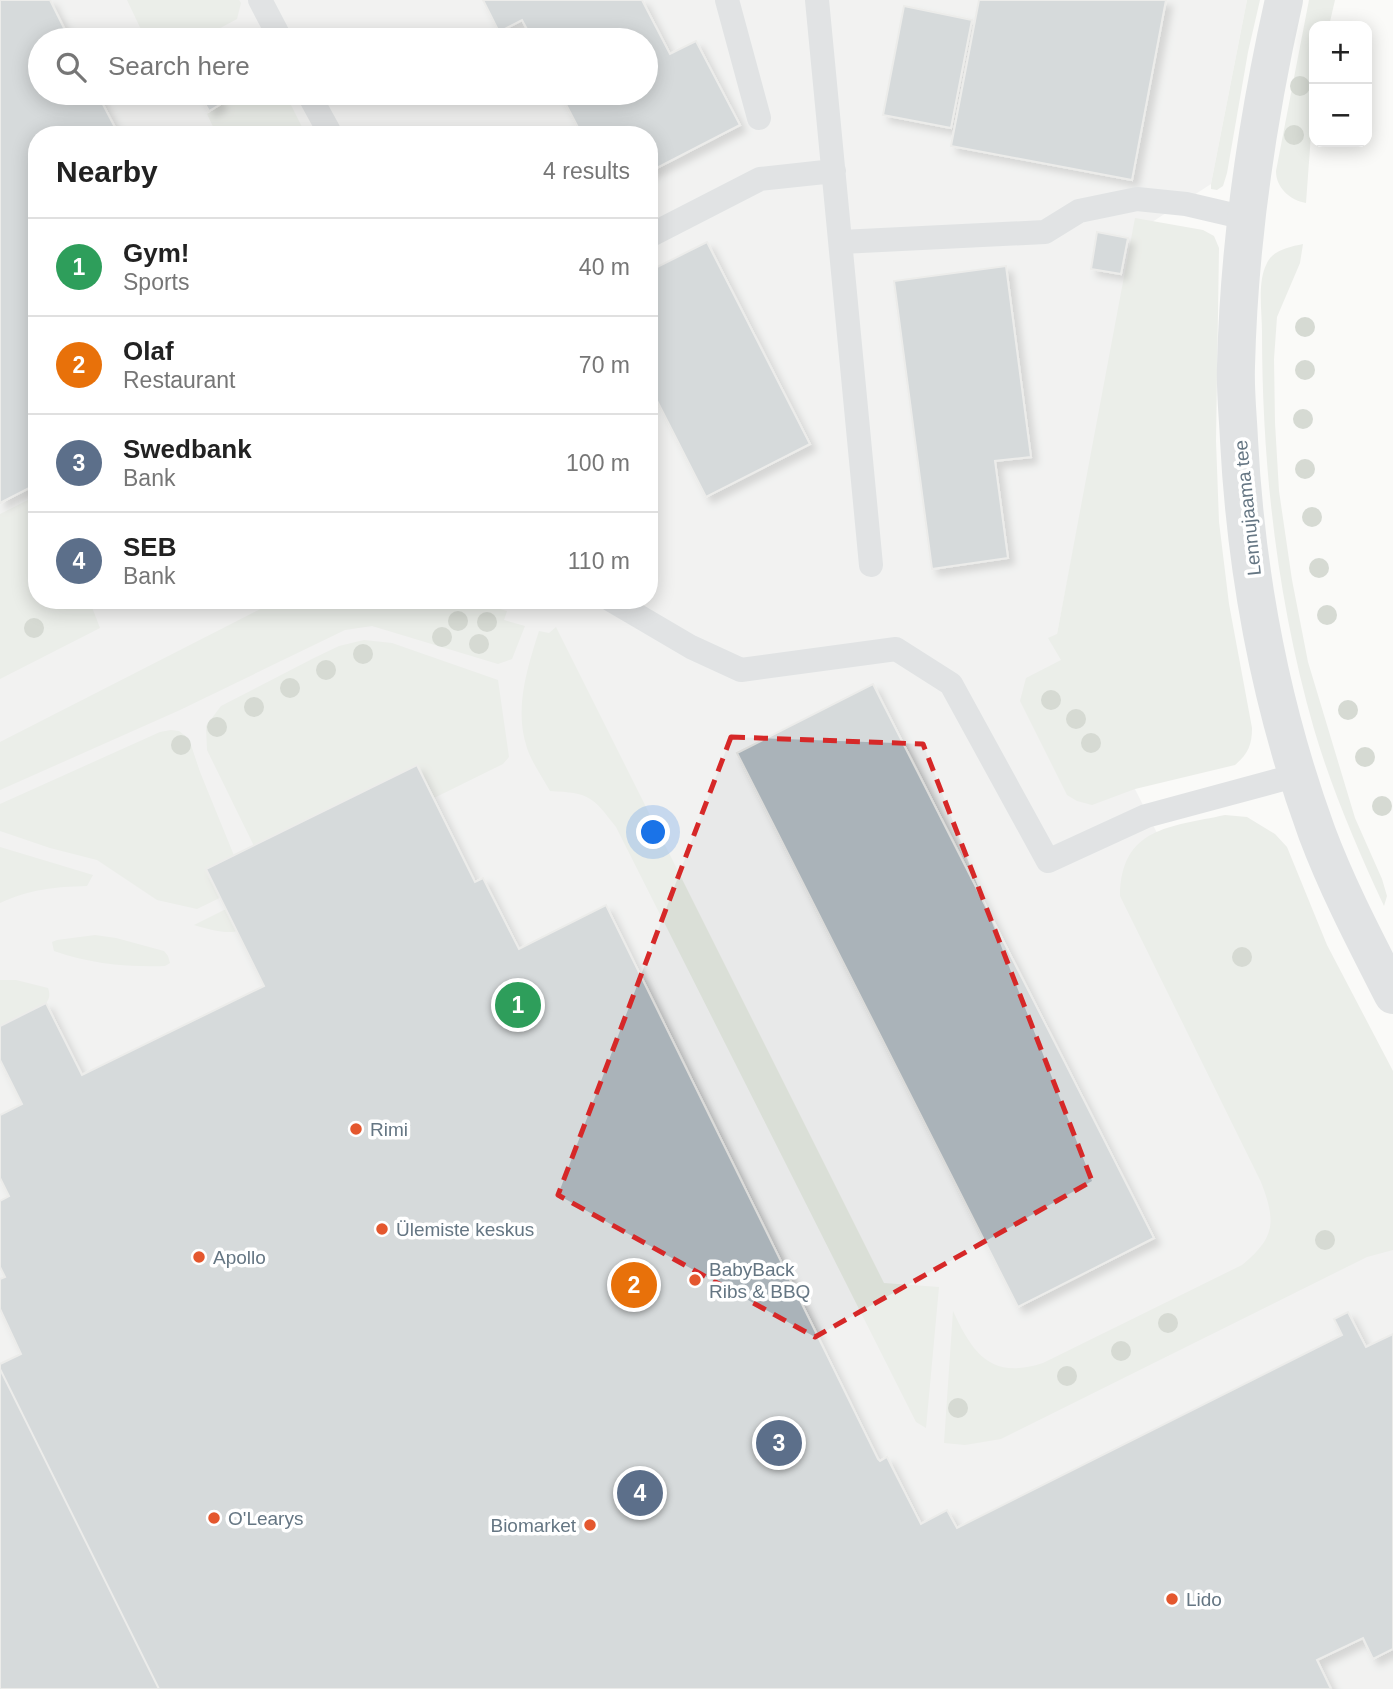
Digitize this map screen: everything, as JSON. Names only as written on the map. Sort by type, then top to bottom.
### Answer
[{"type":"street","name":"Lennujaama tee","points":[[1284,0],[1265,85],[1245,218],[1236,368],[1242,491],[1257,605],[1277,703],[1298,775],[1340,889],[1393,995]]},
{"type":"lane","points":[[260,0],[275,28]]},
{"type":"lane","points":[[727,0],[759,118]]},
{"type":"lane","points":[[817,0],[871,565]]},
{"type":"lane","points":[[315,105],[326,126]]},
{"type":"lane","points":[[658,231],[760,179],[834,171]]},
{"type":"lane","points":[[841,242],[1045,232],[1079,211],[1137,199],[1186,204],[1245,218]]},
{"type":"lane","points":[[627,609],[691,646],[741,670],[896,649],[951,684],[1048,861],[1146,817],[1298,775]]},
{"type":"highlighted area","points":[[731,737],[923,744],[1092,1181],[815,1337],[558,1195]]},
{"type":"shaded area","points":[[0,0],[1247,0],[1211,184],[1135,233],[1057,634],[1357,1231],[1393,1213],[1393,1689],[0,1689]]},
{"type":"shaded area","points":[[127,0],[239,0],[241,3],[237,19],[220,28],[140,28]]},
{"type":"shaded area","points":[[1247,0],[1260,0],[1227,173],[1223,186],[1217,190],[1211,189],[1211,184]]},
{"type":"shaded area","points":[[1309,0],[1335,0],[1330,21],[1309,21],[1310,147],[1306,203],[1295,199],[1281,188],[1276,171]]},
{"type":"shaded area","points":[[221,105],[291,105],[302,126],[213,126],[207,114]]},
{"type":"shaded area","points":[[1135,218],[1203,230],[1214,236],[1219,248],[1216,441],[1219,522],[1229,604],[1252,734],[1248,749],[1235,765],[1135,789],[1092,805],[1067,795],[1020,701],[1026,678],[1061,660],[1048,638],[1057,634]]},
{"type":"shaded area","points":[[1303,244],[1300,263],[1277,317],[1274,359],[1279,491],[1308,662],[1355,818],[1382,879],[1387,896],[1384,906],[1346,819],[1314,729],[1290,631],[1274,532],[1265,432],[1261,288],[1264,271],[1273,255]]},
{"type":"shaded area","points":[[28,500],[28,609],[93,609],[100,628],[0,679],[0,514]]},
{"type":"shaded area","points":[[260,609],[500,609],[507,611],[504,620],[525,626],[512,659],[498,664],[372,626],[345,630],[180,710],[0,790],[0,742]]},
{"type":"shaded area","points":[[556,627],[884,1283],[939,1287],[926,1428],[916,1422],[616,827],[589,798],[574,793],[550,791],[532,759],[523,733],[524,689],[539,631],[549,633]]},
{"type":"shaded area","points":[[364,640],[392,643],[498,680],[509,757],[503,764],[434,798],[417,765],[254,846],[207,750],[206,726],[221,706],[339,646]]},
{"type":"shaded area","points":[[179,731],[189,739],[246,885],[197,909],[157,900],[97,860],[0,831],[0,804],[160,732]]},
{"type":"shaded area","points":[[1225,815],[1247,817],[1275,834],[1287,847],[1327,945],[1393,1071],[1393,1250],[1367,1257],[1001,1439],[965,1445],[944,1443],[953,1311],[968,1340],[986,1360],[1010,1368],[1043,1363],[1242,1265],[1267,1237],[1271,1218],[1261,1182],[1120,896],[1123,873],[1129,856],[1139,843],[1168,828]]},
{"type":"shaded area","points":[[0,847],[93,875],[87,886],[43,890],[0,903]]},
{"type":"shaded area","points":[[252,896],[266,924],[230,932],[194,925]]},
{"type":"shaded area","points":[[95,935],[164,951],[170,963],[165,966],[109,964],[54,951],[52,942],[57,940]]},
{"type":"shaded area","points":[[0,980],[16,980],[48,988],[48,999],[46,1003],[0,1026]]},
{"type":"building","points":[[0,0],[50,0],[64,28],[28,28],[28,105],[103,105],[114,126],[28,126],[28,489],[0,503]]},
{"type":"building","points":[[483,0],[642,0],[657,28],[526,28],[522,20],[507,28],[497,28]]},
{"type":"building","points":[[979,0],[1166,0],[1132,180],[951,146]]},
{"type":"building","points":[[904,6],[972,20],[951,128],[883,115]]},
{"type":"building","points":[[658,31],[670,54],[696,41],[740,125],[658,167],[658,126],[577,126],[566,105],[658,105]]},
{"type":"building","points":[[206,105],[219,105],[209,111]]},
{"type":"building","points":[[1097,232],[1128,238],[1121,274],[1091,269]]},
{"type":"building","points":[[707,242],[810,444],[706,497],[658,403],[658,266]]},
{"type":"building","points":[[1006,266],[1031,457],[995,461],[1008,558],[932,569],[894,281]]},
{"type":"building","points":[[873,684],[1154,1238],[1018,1307],[737,753]]},
{"type":"building","name":"Ülemiste keskus","points":[[417,765],[475,882],[483,878],[519,949],[606,905],[878,1459],[880,1461],[887,1457],[921,1524],[947,1510],[957,1528],[1342,1335],[1334,1319],[1348,1312],[1366,1347],[1393,1334],[1393,1649],[1373,1659],[1363,1638],[1317,1660],[1331,1689],[0,1689],[0,1364],[21,1354],[0,1309],[0,1279],[5,1277],[0,1267],[0,1201],[9,1196],[0,1178],[0,1115],[22,1104],[0,1060],[0,1026],[46,1003],[82,1075],[264,986],[206,869]]},
{"type":"building","points":[[0,1369],[159,1689],[0,1689]]},
{"type":"place","name":"Gym!","points":[[518,1005]]},
{"type":"place","name":"Rimi","points":[[356,1129]]},
{"type":"place","name":"Ülemiste keskus","points":[[382,1229]]},
{"type":"place","name":"Apollo","points":[[199,1257]]},
{"type":"place","name":"BabyBack Ribs & BBQ","points":[[695,1280]]},
{"type":"place","name":"Olaf","points":[[634,1285]]},
{"type":"place","name":"Swedbank","points":[[779,1443]]},
{"type":"place","name":"SEB","points":[[640,1493]]},
{"type":"place","name":"O'Learys","points":[[214,1518]]},
{"type":"place","name":"Biomarket","points":[[590,1525]]},
{"type":"place","name":"Lido","points":[[1172,1599]]}]
